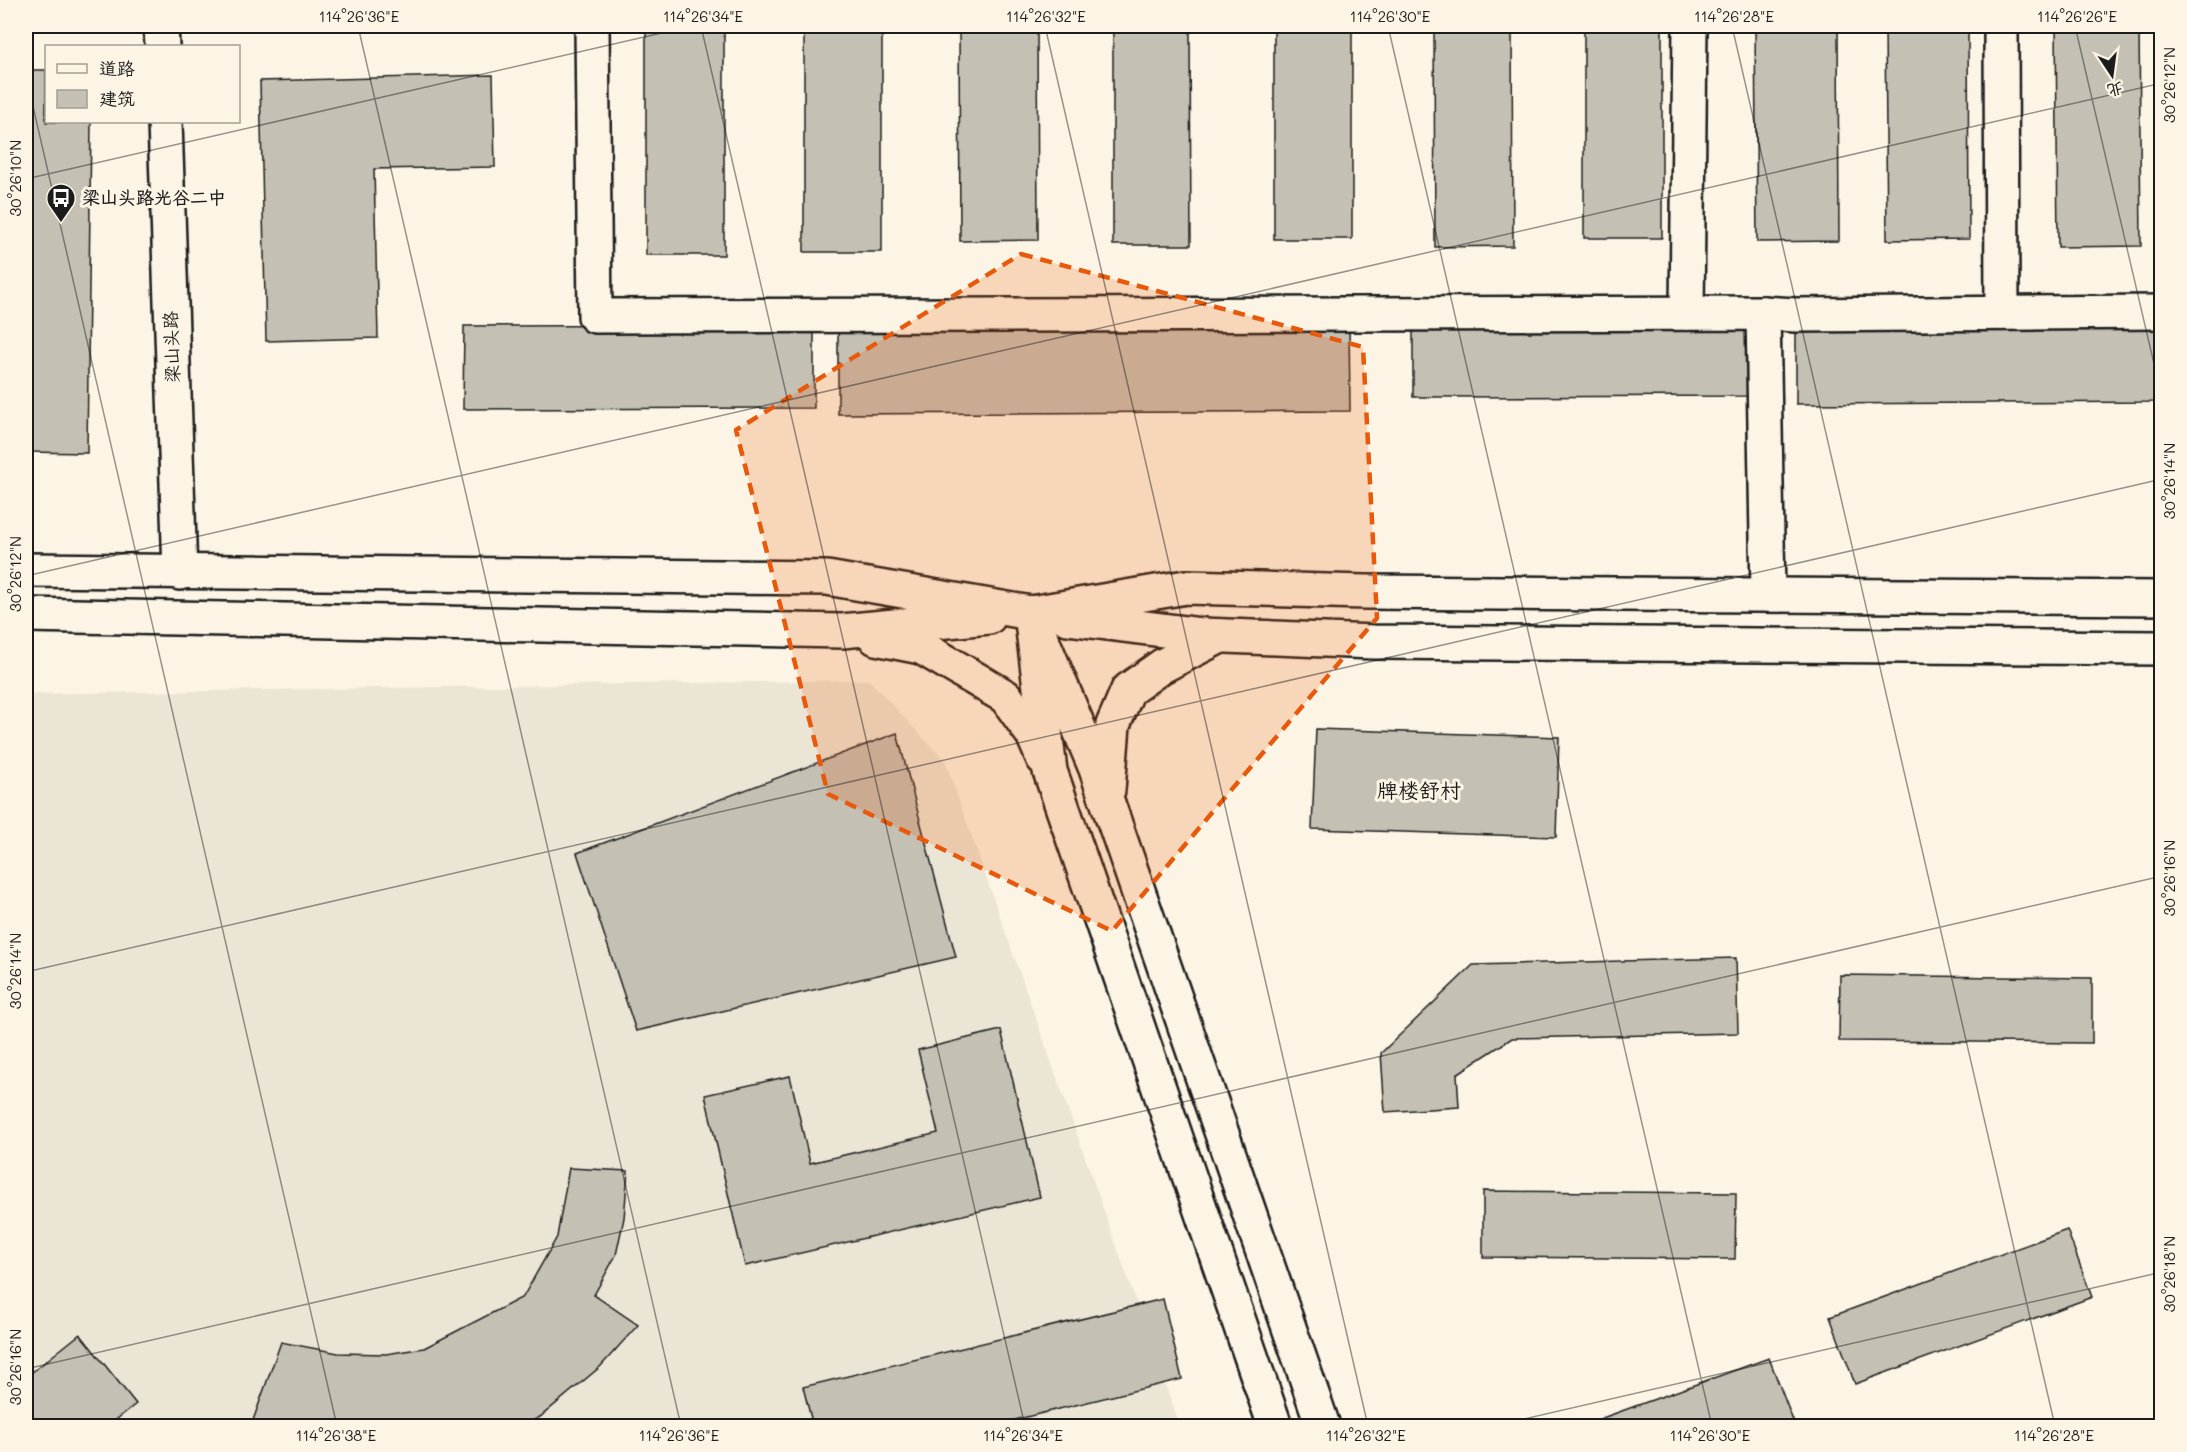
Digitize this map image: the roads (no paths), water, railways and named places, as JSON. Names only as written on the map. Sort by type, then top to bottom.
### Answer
[{"type":"main road","points":[[161,26],[162,45]]},
{"type":"main road","points":[[592,26],[595,316],[1687,313],[1796,315],[2162,312]]},
{"type":"main road","points":[[1687,313],[1690,26]]},
{"type":"main road","points":[[2001,26],[2002,312]]},
{"type":"main road","name":"梁山头路","points":[[165,123],[180,573]]},
{"type":"main road","points":[[1763,313],[1768,595]]},
{"type":"main road","points":[[26,570],[827,578],[1031,613],[1220,636],[1374,642],[2162,648]]},
{"type":"main road","points":[[26,615],[842,631],[1031,613],[1186,587],[1366,592],[2162,598]]},
{"type":"main road","points":[[1031,613],[1050,771],[1275,1426]]},
{"type":"main road","points":[[1031,613],[1108,801],[1323,1426]]},
{"type":"main road","points":[[842,631],[921,647],[1006,698],[1033,735],[1059,794]]},
{"type":"main road","points":[[1108,801],[1113,725],[1128,690],[1162,666],[1220,636]]},
{"type":"place","name":"梁山头路光谷二中","points":[[61,224]]},
{"type":"district","name":"牌楼舒村","points":[[1419,791]]}]
